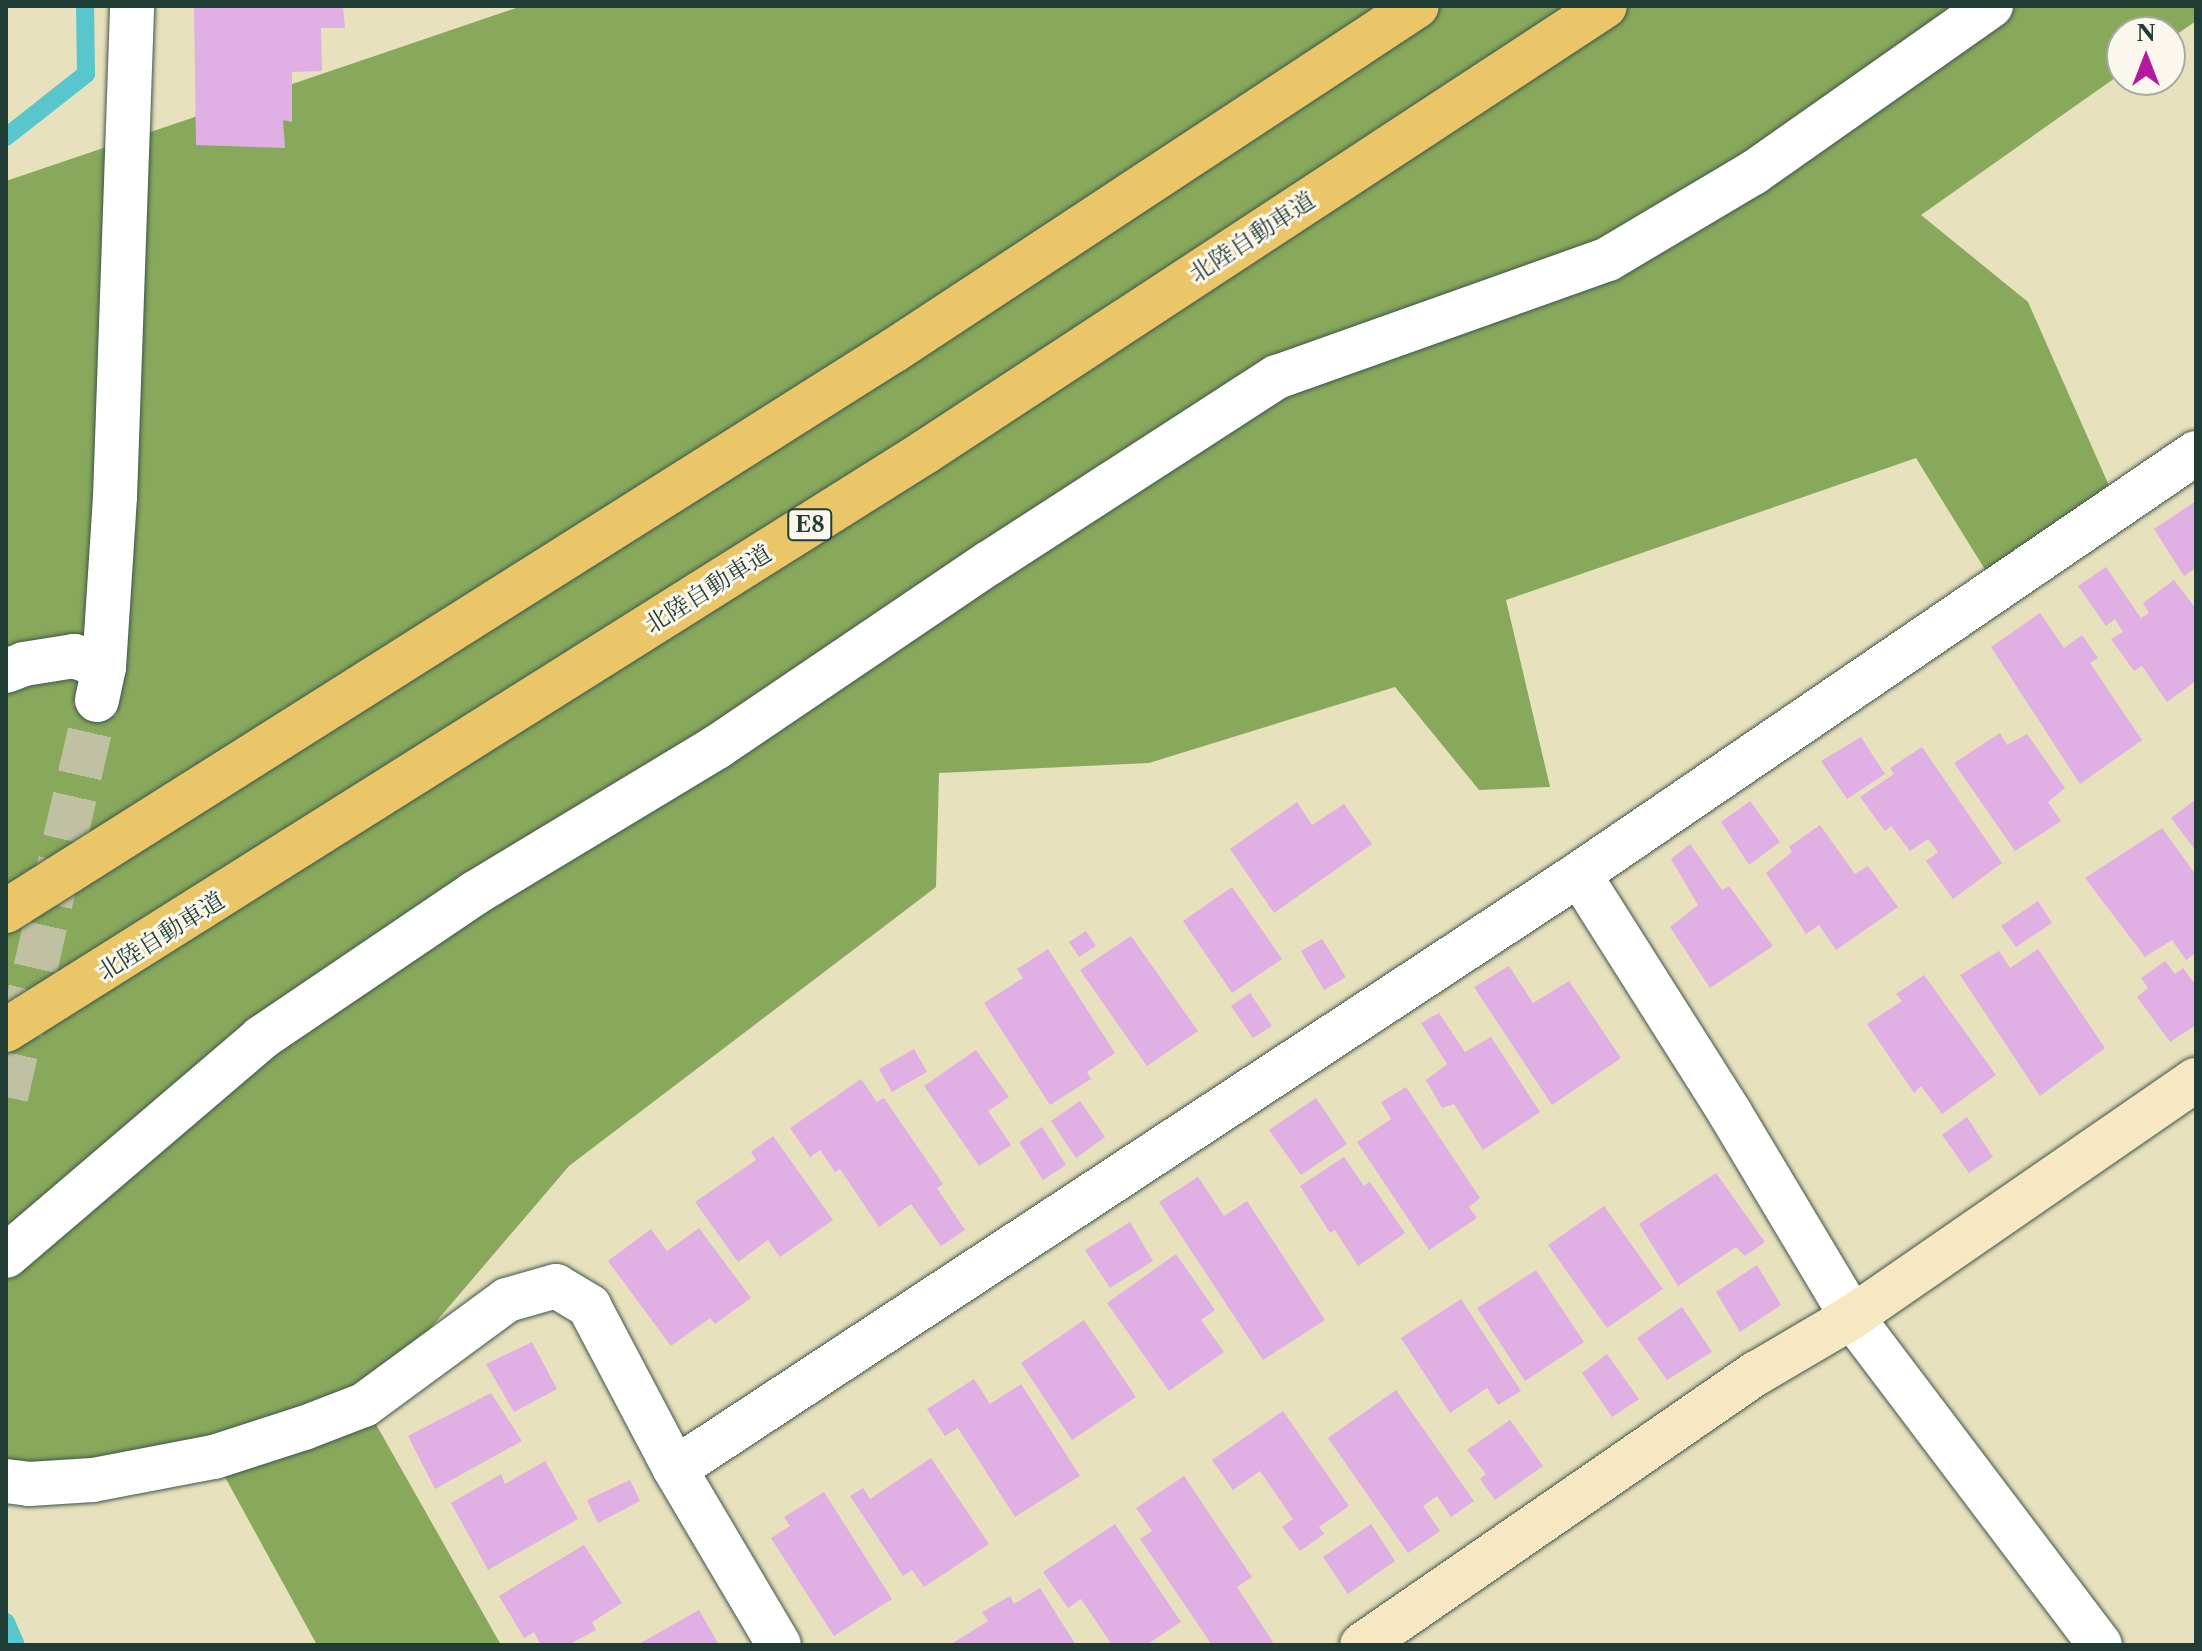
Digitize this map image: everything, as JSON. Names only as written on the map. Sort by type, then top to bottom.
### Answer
[{"type":"highway","points":[[6,911],[893,351],[1417,6]]},
{"type":"highway","name":"北陸自動車道","points":[[6,1030],[925,452],[1605,6]]},
{"type":"street","points":[[15,668],[74,656],[100,683],[115,497],[132,6]]},
{"type":"street","points":[[6,1256],[261,1038],[475,893],[717,747],[989,563],[1277,377],[1608,259],[1753,173],[1991,6]]},
{"type":"street","points":[[675,1469],[1579,874],[2196,453]]},
{"type":"street","points":[[1579,874],[1730,1113],[1852,1317],[2100,1645]]},
{"type":"street","points":[[1362,1645],[1757,1373],[1852,1317],[2196,1080]]},
{"type":"street","points":[[6,1481],[29,1484],[93,1480],[214,1457],[304,1428],[364,1405],[507,1300],[556,1286],[589,1306],[675,1469],[779,1645]]},
{"type":"green space","points":[[522,6],[2196,6],[2196,21],[2186,28],[2186,16],[2106,16],[2106,84],[1921,215],[2028,302],[2118,506],[1997,589],[1916,458],[1506,600],[1550,787],[1479,790],[1395,687],[1149,763],[939,773],[936,887],[569,1166],[365,1405],[501,1645],[317,1645],[214,1457],[6,1481],[6,181]]},
{"type":"building","points":[[194,6],[343,6],[345,28],[321,28],[322,71],[292,72],[292,122],[283,120],[285,148],[196,145]]},
{"type":"building","points":[[2196,501],[2196,568],[2184,576],[2154,529]]},
{"type":"building","points":[[2106,567],[2141,618],[2149,613],[2143,603],[2174,580],[2196,609],[2196,681],[2167,702],[2142,666],[2134,671],[2111,639],[2123,632],[2115,619],[2106,626],[2078,586]]},
{"type":"building","points":[[2040,613],[2064,648],[2082,635],[2098,658],[2090,663],[2142,740],[2080,784],[1991,647]]},
{"type":"building","points":[[2000,733],[2007,745],[2027,734],[2065,788],[2048,802],[2061,821],[2015,851],[1954,763]]},
{"type":"building","points":[[1861,737],[1885,774],[1847,799],[1821,761]]},
{"type":"building","points":[[1922,747],[2002,863],[1953,899],[1926,861],[1938,852],[1928,839],[1910,851],[1891,826],[1885,831],[1860,797],[1894,774],[1890,768]]},
{"type":"building","points":[[2196,799],[2196,851],[2171,818]]},
{"type":"building","points":[[1750,801],[1780,842],[1749,865],[1721,822]]},
{"type":"building","points":[[1297,802],[1312,825],[1344,804],[1372,844],[1274,913],[1230,849]]},
{"type":"building","points":[[1820,825],[1855,874],[1868,866],[1898,907],[1836,950],[1819,925],[1806,934],[1766,873],[1792,852],[1789,847]]},
{"type":"building","points":[[2162,828],[2196,875],[2196,953],[2186,960],[2172,940],[2145,957],[2085,878]]},
{"type":"building","points":[[1690,844],[1722,890],[1729,886],[1773,946],[1710,988],[1670,927],[1698,905],[1671,859]]},
{"type":"building","points":[[1232,887],[1282,959],[1232,993],[1183,921]]},
{"type":"building","points":[[2038,901],[2052,923],[2016,947],[2001,926]]},
{"type":"building","points":[[1086,931],[1096,946],[1079,957],[1069,942]]},
{"type":"building","points":[[1131,936],[1198,1031],[1147,1066],[1080,970]]},
{"type":"building","points":[[1322,939],[1346,977],[1324,990],[1301,951]]},
{"type":"building","points":[[1048,949],[1115,1053],[1087,1072],[1091,1079],[1050,1105],[984,1003],[1023,978],[1017,969]]},
{"type":"building","points":[[2038,949],[2105,1048],[2040,1096],[1960,975],[1999,951],[2010,968]]},
{"type":"building","points":[[2165,961],[2175,974],[2183,968],[2196,985],[2196,1025],[2170,1042],[2137,997],[2148,988],[2141,978]]},
{"type":"building","points":[[1509,966],[1533,1003],[1569,981],[1621,1058],[1552,1105],[1474,987]]},
{"type":"building","points":[[1924,975],[1996,1075],[1942,1114],[1921,1086],[1914,1093],[1867,1024],[1902,1001],[1896,994]]},
{"type":"building","points":[[1250,993],[1272,1026],[1253,1038],[1231,1006]]},
{"type":"building","points":[[1439,1013],[1465,1052],[1491,1037],[1540,1112],[1483,1150],[1454,1104],[1442,1108],[1426,1080],[1447,1064],[1421,1023]]},
{"type":"building","points":[[914,1049],[927,1072],[892,1092],[879,1069]]},
{"type":"building","points":[[976,1050],[1009,1097],[988,1111],[1011,1145],[979,1166],[924,1086]]},
{"type":"building","points":[[861,1079],[877,1102],[884,1098],[943,1184],[937,1188],[965,1230],[941,1246],[911,1204],[879,1227],[840,1169],[835,1172],[820,1150],[810,1157],[790,1128]]},
{"type":"building","points":[[1406,1087],[1480,1198],[1469,1207],[1477,1218],[1429,1250],[1357,1142],[1391,1119],[1381,1102]]},
{"type":"building","points":[[1316,1098],[1347,1144],[1301,1175],[1269,1130]]},
{"type":"building","points":[[1080,1101],[1105,1137],[1076,1158],[1051,1121]]},
{"type":"building","points":[[1967,1117],[1993,1157],[1969,1173],[1942,1135]]},
{"type":"building","points":[[1042,1127],[1066,1165],[1043,1180],[1019,1142]]},
{"type":"building","points":[[773,1136],[833,1220],[780,1257],[768,1240],[738,1262],[695,1202],[756,1160],[751,1152]]},
{"type":"building","points":[[1344,1157],[1364,1186],[1370,1182],[1405,1233],[1358,1266],[1335,1230],[1330,1233],[1300,1186]]},
{"type":"building","points":[[1716,1173],[1765,1242],[1745,1256],[1736,1247],[1678,1286],[1639,1224]]},
{"type":"building","points":[[1198,1177],[1224,1216],[1247,1201],[1325,1320],[1263,1360],[1159,1202]]},
{"type":"building","points":[[1604,1206],[1663,1289],[1607,1328],[1548,1245]]},
{"type":"building","points":[[1130,1222],[1153,1261],[1110,1288],[1085,1250]]},
{"type":"building","points":[[699,1228],[751,1298],[715,1324],[710,1318],[671,1346],[608,1261],[651,1229],[667,1251]]},
{"type":"building","points":[[1176,1254],[1215,1310],[1201,1320],[1224,1352],[1169,1391],[1107,1303]]},
{"type":"building","points":[[1757,1265],[1781,1305],[1740,1332],[1716,1292]]},
{"type":"building","points":[[1536,1270],[1584,1342],[1525,1381],[1477,1308]]},
{"type":"building","points":[[1461,1299],[1521,1391],[1498,1405],[1487,1388],[1450,1413],[1401,1338]]},
{"type":"building","points":[[1682,1307],[1712,1352],[1667,1380],[1637,1338]]},
{"type":"building","points":[[1084,1320],[1136,1397],[1072,1440],[1021,1363]]},
{"type":"building","points":[[532,1342],[557,1389],[514,1412],[486,1364]]},
{"type":"building","points":[[1607,1354],[1639,1399],[1612,1417],[1582,1373]]},
{"type":"building","points":[[974,1379],[990,1404],[1021,1384],[1080,1476],[1015,1517],[958,1428],[945,1436],[927,1409]]},
{"type":"building","points":[[1396,1390],[1474,1501],[1451,1517],[1437,1496],[1423,1506],[1440,1531],[1408,1553],[1328,1438]]},
{"type":"building","points":[[491,1393],[522,1441],[435,1489],[408,1436]]},
{"type":"building","points":[[1283,1411],[1349,1506],[1319,1527],[1324,1534],[1300,1551],[1282,1527],[1293,1519],[1260,1471],[1233,1490],[1212,1460]]},
{"type":"building","points":[[1510,1420],[1543,1466],[1495,1500],[1480,1479],[1486,1474],[1467,1450]]},
{"type":"building","points":[[931,1458],[989,1544],[924,1587],[912,1570],[903,1576],[850,1496],[863,1488],[870,1499]]},
{"type":"building","points":[[545,1461],[578,1519],[488,1570],[451,1503],[501,1474],[505,1484]]},
{"type":"building","points":[[1184,1476],[1252,1577],[1237,1587],[1273,1642],[1268,1645],[1212,1645],[1140,1539],[1152,1531],[1136,1508]]},
{"type":"building","points":[[630,1480],[640,1501],[598,1523],[587,1500]]},
{"type":"building","points":[[824,1492],[892,1599],[834,1636],[771,1538],[790,1526],[784,1517]]},
{"type":"building","points":[[1115,1524],[1181,1622],[1146,1645],[1112,1645],[1081,1599],[1068,1608],[1043,1572]]},
{"type":"building","points":[[1371,1524],[1395,1561],[1348,1594],[1323,1557]]},
{"type":"building","points":[[584,1545],[622,1603],[592,1622],[596,1630],[568,1645],[541,1645],[534,1632],[524,1638],[499,1596]]},
{"type":"building","points":[[1040,1588],[1076,1645],[954,1645],[988,1621],[982,1612],[1010,1596],[1014,1604]]},
{"type":"building","points":[[699,1610],[719,1645],[637,1645]]},
{"type":"waterway","points":[[6,137],[86,74],[85,6]]},
{"type":"waterway","points":[[6,1622],[16,1645]]},
{"type":"tunnel","points":[[6,1097],[97,700]]}]
